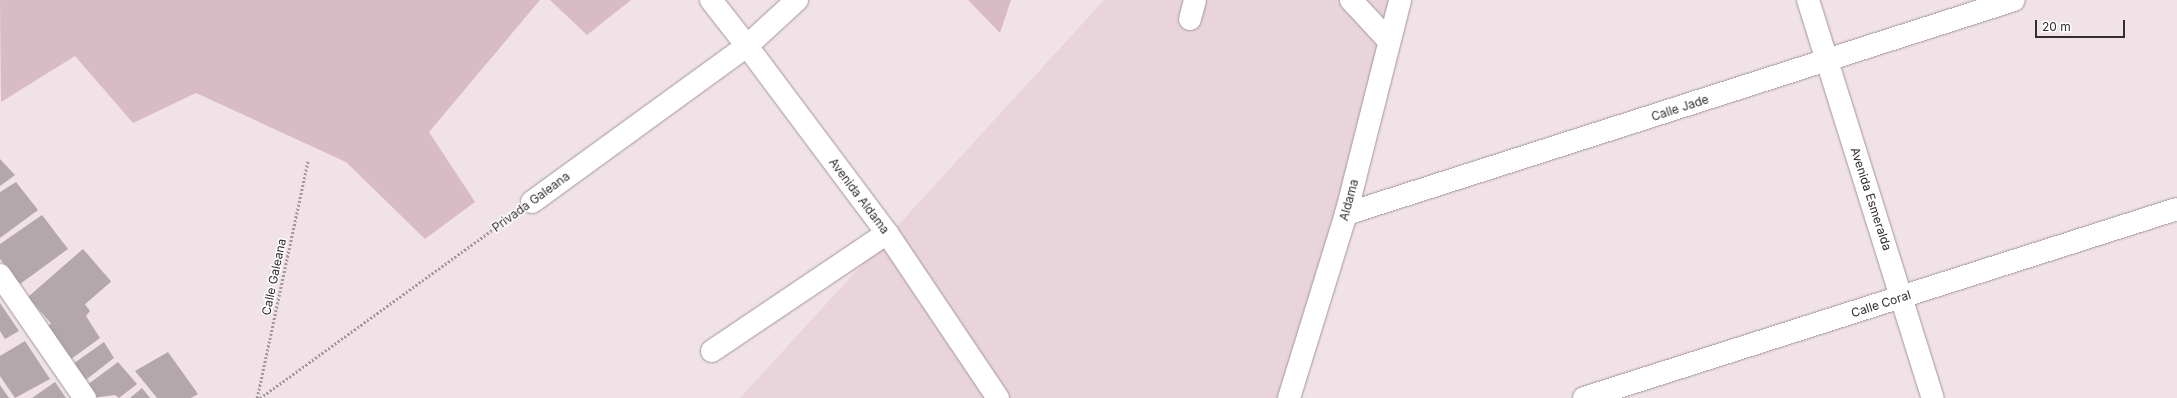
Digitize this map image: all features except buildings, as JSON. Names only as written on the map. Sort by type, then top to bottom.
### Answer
[{"type":"street","name":"Avenida Aldama","points":[[711,0],[748,46],[887,233],[998,398]]},
{"type":"street","name":"Privada Galeana","points":[[532,202],[748,46],[797,0]]},
{"type":"street","points":[[1351,0],[1389,42]]},
{"type":"street","name":"Aldama","points":[[1289,398],[1346,214],[1400,0]]},
{"type":"street","name":"Avenida Esmeralda","points":[[1808,0],[1934,398]]},
{"type":"street","name":"Calle Jade","points":[[1346,214],[2014,0]]},
{"type":"street","name":"Calle Coral","points":[[1584,398],[2177,209]]},
{"type":"street","points":[[712,352],[887,233]]},
{"type":"street","points":[[0,275],[85,398]]},
{"type":"path","name":"Calle Galeana","points":[[257,398],[308,160]]},
{"type":"path","name":"Privada Galeana","points":[[260,398],[532,202]]},
{"type":"shaded area","points":[[0,0],[540,0],[429,132],[475,202],[425,239],[346,162],[196,93],[133,123],[75,56],[1,102]]},
{"type":"shaded area","points":[[550,0],[631,0],[587,35]]},
{"type":"shaded area","points":[[968,0],[1011,0],[1000,33]]},
{"type":"shaded area","points":[[1104,0],[1407,0],[1290,398],[740,398]]}]
